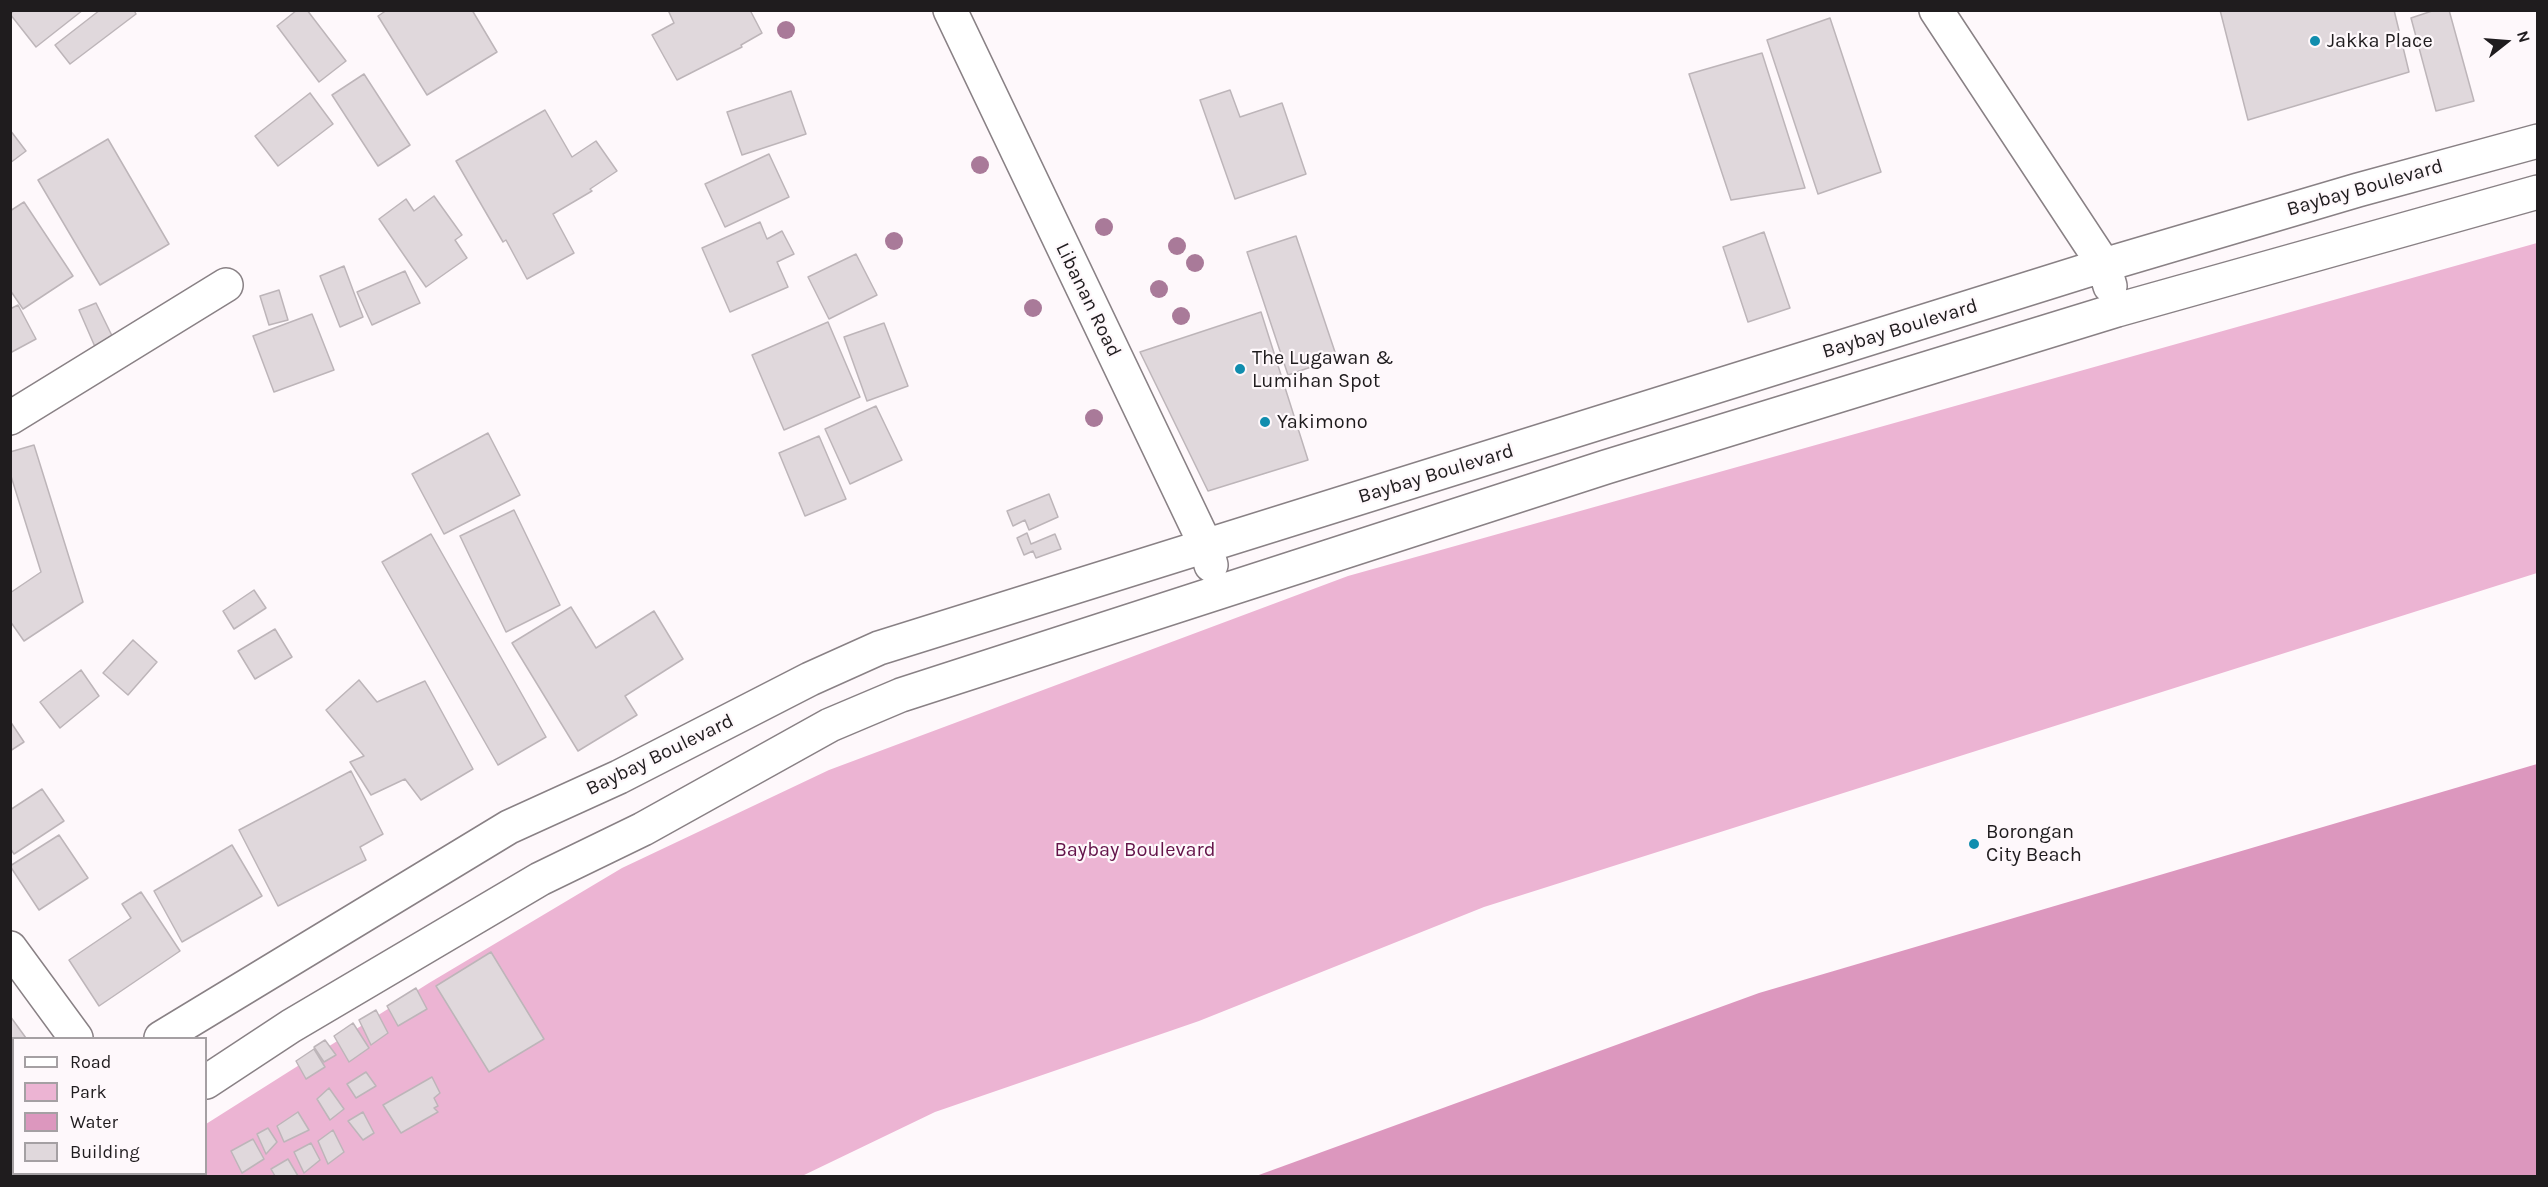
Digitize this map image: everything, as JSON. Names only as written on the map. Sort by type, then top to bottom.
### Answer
[{"type":"street","name":"Libanan Road","points":[[950,10],[1206,546],[1220,591]]},
{"type":"street","points":[[1936,10],[2104,265],[2117,310]]},
{"type":"street","name":"Baybay Boulevard","points":[[163,1037],[509,827],[620,777],[810,680],[879,648],[2104,265],[2358,189],[2538,141]]},
{"type":"street","points":[[207,1081],[291,1026],[540,879],[643,828],[830,725],[901,695],[1606,467],[2117,310],[2538,192]]},
{"type":"street","points":[[10,418],[226,285]]},
{"type":"street","points":[[10,948],[75,1037]]},
{"type":"green space","name":"Baybay Boulevard","points":[[2537,243],[2537,573],[1484,907],[1199,1021],[935,1112],[802,1176],[122,1176],[207,1175],[207,1123],[429,983],[622,868],[829,770],[1348,576]]},
{"type":"water","points":[[2537,764],[2537,1176],[1256,1176],[1759,993]]},
{"type":"building","points":[[15,10],[83,10],[36,47],[10,14]]},
{"type":"building","points":[[100,10],[134,10],[136,14],[70,64],[55,45]]},
{"type":"building","points":[[297,10],[307,10],[346,61],[319,82],[277,26]]},
{"type":"building","points":[[387,10],[472,10],[497,52],[427,95],[378,16]]},
{"type":"building","points":[[668,10],[750,10],[762,33],[741,45],[742,47],[677,80],[652,35],[674,23]]},
{"type":"building","name":"Jakka Place","points":[[2220,10],[2394,10],[2409,72],[2248,120]]},
{"type":"building","points":[[2435,10],[2449,10],[2474,101],[2436,111],[2411,18]]},
{"type":"building","points":[[1830,18],[1881,172],[1818,194],[1767,40]]},
{"type":"building","points":[[1762,53],[1805,188],[1731,200],[1689,74]]},
{"type":"building","points":[[364,74],[410,145],[378,166],[332,95]]},
{"type":"building","points":[[1230,90],[1240,117],[1282,103],[1306,174],[1235,199],[1200,100]]},
{"type":"building","points":[[791,91],[806,134],[742,155],[727,112]]},
{"type":"building","points":[[310,93],[333,124],[278,166],[255,136]]},
{"type":"building","points":[[545,110],[572,157],[596,141],[617,171],[590,189],[592,191],[553,214],[574,253],[527,279],[506,240],[503,242],[456,161]]},
{"type":"building","points":[[10,130],[26,151],[10,163]]},
{"type":"building","points":[[108,139],[169,244],[100,285],[38,180]]},
{"type":"building","points":[[769,154],[789,197],[725,227],[705,184]]},
{"type":"building","points":[[434,196],[462,235],[455,240],[467,258],[426,287],[379,219],[406,199],[414,211]]},
{"type":"building","points":[[24,202],[73,276],[23,309],[10,290],[10,211]]},
{"type":"building","points":[[760,222],[767,239],[782,231],[794,254],[777,262],[788,287],[730,312],[702,248]]},
{"type":"building","points":[[1764,232],[1790,308],[1748,322],[1723,247]]},
{"type":"building","points":[[1296,236],[1337,358],[1288,375],[1247,252]]},
{"type":"building","points":[[856,254],[877,295],[829,319],[808,277]]},
{"type":"building","points":[[344,266],[363,317],[340,327],[320,276]]},
{"type":"building","points":[[405,271],[420,303],[372,325],[357,292]]},
{"type":"building","points":[[279,290],[288,320],[269,325],[260,296]]},
{"type":"building","points":[[96,303],[117,346],[99,356],[79,310]]},
{"type":"building","points":[[18,305],[36,339],[10,353],[10,309]]},
{"type":"building","points":[[1261,312],[1308,460],[1208,491],[1140,352]]},
{"type":"building","points":[[312,314],[334,370],[274,392],[253,336]]},
{"type":"building","points":[[828,322],[860,397],[784,430],[752,355]]},
{"type":"building","points":[[884,323],[908,386],[867,401],[844,337]]},
{"type":"building","points":[[876,406],[902,460],[850,484],[825,429]]},
{"type":"building","points":[[488,433],[520,495],[444,534],[412,474]]},
{"type":"building","points":[[819,436],[846,499],[805,516],[779,453]]},
{"type":"building","points":[[34,445],[83,602],[24,641],[10,621],[10,593],[41,572],[10,473],[10,452]]},
{"type":"building","points":[[1049,494],[1058,517],[1029,530],[1025,520],[1013,526],[1007,511]]},
{"type":"building","points":[[514,510],[560,605],[506,632],[460,536]]},
{"type":"building","points":[[1027,533],[1031,544],[1055,534],[1061,549],[1036,558],[1033,551],[1024,555],[1017,538]]},
{"type":"building","points":[[431,534],[546,737],[498,765],[382,562]]},
{"type":"building","points":[[254,590],[266,608],[234,629],[223,611]]},
{"type":"building","points":[[571,607],[596,648],[654,611],[683,659],[625,696],[637,715],[578,751],[512,643]]},
{"type":"building","points":[[275,629],[292,657],[255,679],[238,651]]},
{"type":"building","points":[[133,640],[157,662],[128,695],[103,673]]},
{"type":"building","points":[[81,670],[99,696],[60,728],[40,702]]},
{"type":"building","points":[[359,680],[377,702],[425,681],[473,769],[421,800],[405,779],[371,795],[350,762],[364,756],[326,710]]},
{"type":"building","points":[[10,721],[24,742],[10,751]]},
{"type":"building","points":[[351,771],[383,834],[360,847],[366,860],[278,906],[239,830]]},
{"type":"building","points":[[42,789],[64,821],[14,854],[10,848],[10,810]]},
{"type":"building","points":[[59,835],[88,878],[39,910],[10,866]]},
{"type":"building","points":[[232,845],[262,896],[182,942],[154,891]]},
{"type":"building","points":[[141,892],[180,951],[99,1006],[69,960],[131,918],[122,904]]},
{"type":"building","points":[[491,952],[544,1039],[489,1072],[436,986]]},
{"type":"building","points":[[416,988],[427,1009],[398,1026],[387,1006]]},
{"type":"building","points":[[376,1010],[388,1033],[371,1045],[359,1020]]},
{"type":"building","points":[[10,1016],[25,1037],[12,1037],[12,1074],[10,1075]]},
{"type":"building","points":[[353,1023],[369,1048],[349,1062],[334,1036]]},
{"type":"building","points":[[325,1040],[336,1055],[324,1062],[314,1047]]},
{"type":"building","points":[[314,1049],[325,1067],[306,1079],[296,1061]]},
{"type":"building","points":[[366,1072],[376,1086],[356,1098],[347,1084]]},
{"type":"building","points":[[432,1077],[440,1093],[434,1098],[438,1106],[434,1108],[438,1112],[401,1133],[383,1105]]},
{"type":"building","points":[[329,1088],[344,1109],[330,1120],[317,1099]]},
{"type":"building","points":[[298,1112],[309,1130],[284,1142],[277,1126]]},
{"type":"building","points":[[363,1112],[374,1133],[363,1140],[348,1121]]},
{"type":"building","points":[[268,1128],[277,1142],[266,1154],[257,1134]]},
{"type":"building","points":[[333,1130],[344,1152],[328,1164],[318,1141]]},
{"type":"building","points":[[253,1139],[264,1159],[242,1173],[231,1151]]},
{"type":"building","points":[[311,1143],[320,1160],[304,1173],[294,1152]]},
{"type":"building","points":[[288,1159],[298,1176],[275,1176],[271,1169]]},
{"type":"place","name":"Jakka Place","points":[[2315,41]]},
{"type":"place","name":"The Lugawan & Lumihan Spot","points":[[1240,369]]},
{"type":"place","name":"Yakimono","points":[[1265,422]]},
{"type":"place","name":"Borongan City Beach","points":[[1974,844]]}]
